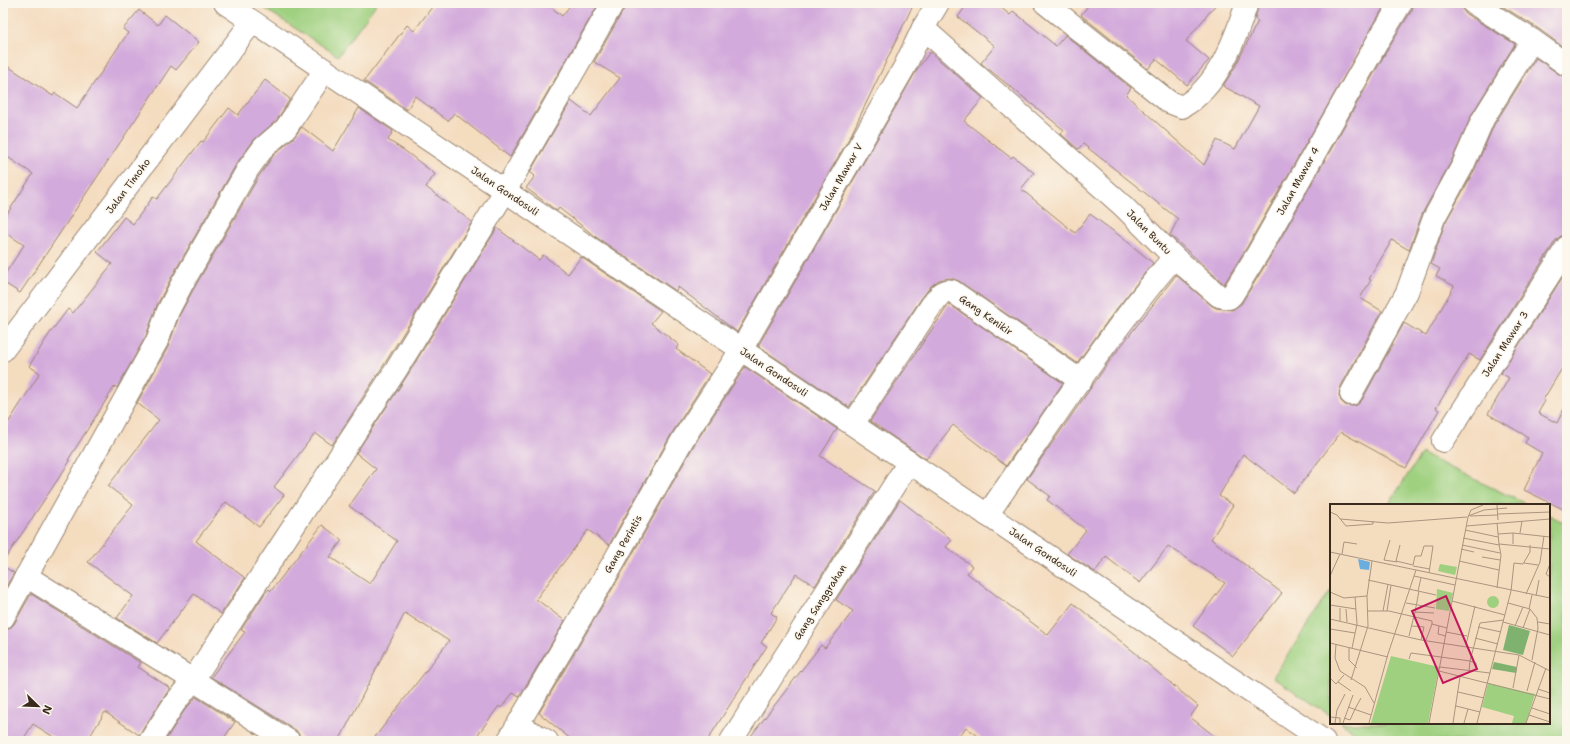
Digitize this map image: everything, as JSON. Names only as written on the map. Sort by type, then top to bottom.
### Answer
[{"type":"street","name":"Jalan Gondosuli","points":[[225,3],[1324,741]]},
{"type":"street","points":[[150,741],[174,704],[193,680],[396,370],[505,191],[613,3]]},
{"type":"street","name":"Jalan Mawar V","points":[[742,350],[904,68],[923,28],[938,3]]},
{"type":"street","points":[[1045,3],[1169,102],[1182,107],[1194,100],[1210,84],[1223,62],[1243,17],[1247,3]]},
{"type":"street","name":"Jalan Mawar 4","points":[[1174,257],[1219,296],[1229,298],[1232,295],[1258,253],[1379,39],[1401,3]]},
{"type":"street","points":[[1473,3],[1567,64]]},
{"type":"street","name":"Jalan Timoho","points":[[3,350],[252,22]]},
{"type":"street","name":"Jalan Buntu","points":[[923,28],[1123,206],[1174,257],[1132,310],[987,515]]},
{"type":"street","points":[[1351,394],[1407,292],[1434,218],[1463,166],[1483,119],[1532,40]]},
{"type":"street","points":[[3,618],[157,341],[168,311],[182,284],[248,169],[264,147],[286,128],[326,70]]},
{"type":"street","name":"Jalan Mawar 3","points":[[1443,441],[1567,247]]},
{"type":"street","name":"Gang Kenikir","points":[[853,424],[931,306],[941,293],[949,290],[1081,381]]},
{"type":"street","name":"Gang Perintis","points":[[513,733],[683,439],[742,350]]},
{"type":"street","name":"Gang Sanggrahan","points":[[731,741],[909,462]]},
{"type":"street","points":[[26,576],[289,741]]},
{"type":"street","points":[[513,733],[547,741]]},
{"type":"green space","points":[[256,3],[377,3],[338,56]]},
{"type":"green space","points":[[1422,453],[1526,504],[1389,504]]},
{"type":"green space","points":[[1550,516],[1567,524],[1567,741],[1368,741],[1342,724],[1550,724]]},
{"type":"green space","points":[[1330,592],[1330,715],[1273,677]]},
{"type":"building","points":[[435,3],[546,3],[562,16],[572,3],[599,3],[510,157],[454,113],[448,121],[415,96],[407,110],[364,81],[407,25],[414,31]]},
{"type":"building","points":[[625,3],[914,3],[851,135],[737,332],[678,287],[676,291],[596,237],[559,208],[557,211],[526,188],[535,176],[530,172],[571,101],[591,116],[620,78],[594,62],[624,9]]},
{"type":"building","points":[[968,3],[995,3],[1010,15],[1013,11],[1056,46],[1065,35],[1131,88],[1126,95],[1204,165],[1217,140],[1235,149],[1259,106],[1223,86],[1235,67],[1258,21],[1255,19],[1259,3],[1386,3],[1247,247],[1224,284],[1170,235],[1178,219],[1083,144],[1078,149],[1061,134],[1064,130],[981,63],[995,46],[958,17]]},
{"type":"building","points":[[1090,3],[1217,3],[1186,41],[1209,60],[1187,85],[1156,59],[1148,69],[1081,15]]},
{"type":"building","points":[[1413,3],[1461,3],[1462,9],[1466,14],[1515,44],[1472,114],[1452,160],[1423,212],[1409,250],[1392,240],[1369,279],[1371,280],[1360,298],[1382,311],[1340,388],[1339,395],[1341,401],[1345,405],[1352,406],[1357,405],[1362,400],[1404,323],[1426,336],[1454,286],[1436,276],[1440,269],[1431,264],[1445,223],[1474,171],[1494,125],[1536,58],[1560,75],[1567,77],[1567,235],[1561,236],[1556,240],[1480,360],[1469,354],[1436,408],[1439,410],[1406,468],[1341,432],[1294,493],[1243,454],[1219,496],[1233,505],[1211,539],[1282,593],[1233,656],[1193,626],[1225,583],[1168,546],[1140,583],[1106,557],[1095,572],[1067,554],[1086,530],[1047,500],[1050,496],[1027,479],[1111,359],[1176,275],[1216,308],[1232,310],[1241,304],[1269,259],[1390,45],[1412,10]]},
{"type":"building","points":[[1497,3],[1567,3],[1567,50],[1539,29]]},
{"type":"building","points":[[139,10],[158,25],[165,15],[199,42],[176,70],[171,66],[20,293],[3,282],[3,277],[24,245],[3,231],[3,220],[33,174],[3,154],[3,63],[53,96],[55,93],[77,108],[128,33],[123,29]]},
{"type":"building","points":[[930,52],[983,98],[964,121],[1011,158],[1013,156],[1034,173],[1021,189],[1075,233],[1090,214],[1153,263],[1114,312],[1077,363],[959,281],[950,278],[939,280],[931,286],[921,299],[849,407],[758,346],[918,68]]},
{"type":"building","points":[[265,80],[290,99],[277,120],[254,140],[237,163],[171,278],[157,305],[146,336],[117,388],[115,386],[68,460],[70,461],[3,562],[3,431],[40,373],[29,366],[50,333],[68,309],[73,313],[112,264],[97,252],[124,217],[133,224],[153,197],[157,199],[201,141],[203,142],[229,108],[238,115]]},
{"type":"building","points":[[359,108],[393,131],[388,140],[435,174],[426,187],[472,222],[385,363],[332,445],[315,433],[274,487],[284,495],[259,527],[226,502],[196,541],[245,578],[221,614],[194,594],[157,643],[117,618],[133,596],[88,562],[133,505],[108,486],[159,420],[137,403],[168,347],[179,316],[193,290],[259,176],[273,156],[294,137],[302,127],[333,151]]},
{"type":"building","points":[[497,228],[539,260],[543,255],[568,274],[581,257],[661,311],[651,323],[679,345],[676,349],[710,374],[672,433],[609,545],[588,530],[536,599],[565,621],[519,697],[513,693],[501,708],[499,706],[473,741],[372,741],[449,641],[405,613],[339,741],[303,741],[296,730],[211,677],[245,632],[241,630],[265,593],[269,589],[271,591],[322,525],[342,540],[330,557],[370,584],[397,541],[349,506],[376,469],[356,453],[407,376]]},
{"type":"building","points":[[1567,270],[1567,360],[1543,400],[1545,401],[1538,413],[1557,423],[1567,403],[1567,511],[1524,490],[1542,453],[1525,443],[1528,437],[1488,414],[1509,378],[1501,373]]},
{"type":"building","points":[[949,304],[1063,383],[1006,466],[953,425],[926,459],[870,421]]},
{"type":"building","points":[[745,367],[837,429],[820,456],[875,491],[815,586],[796,574],[771,613],[777,617],[761,643],[767,646],[707,741],[573,741],[539,713],[624,569],[694,445]]},
{"type":"building","points":[[900,500],[952,540],[946,547],[972,566],[967,573],[1048,635],[1073,603],[1138,655],[1198,706],[1190,717],[1221,741],[985,741],[966,727],[956,741],[747,741],[821,645],[825,648],[853,611],[836,600]]},
{"type":"building","points":[[3,566],[14,573],[3,592]]},
{"type":"building","points":[[31,594],[141,663],[138,667],[170,688],[139,735],[105,712],[87,741],[60,741],[33,724],[22,741],[3,741],[3,630],[9,629],[14,624]]},
{"type":"building","points":[[196,697],[235,722],[222,741],[165,741],[184,711]]}]
